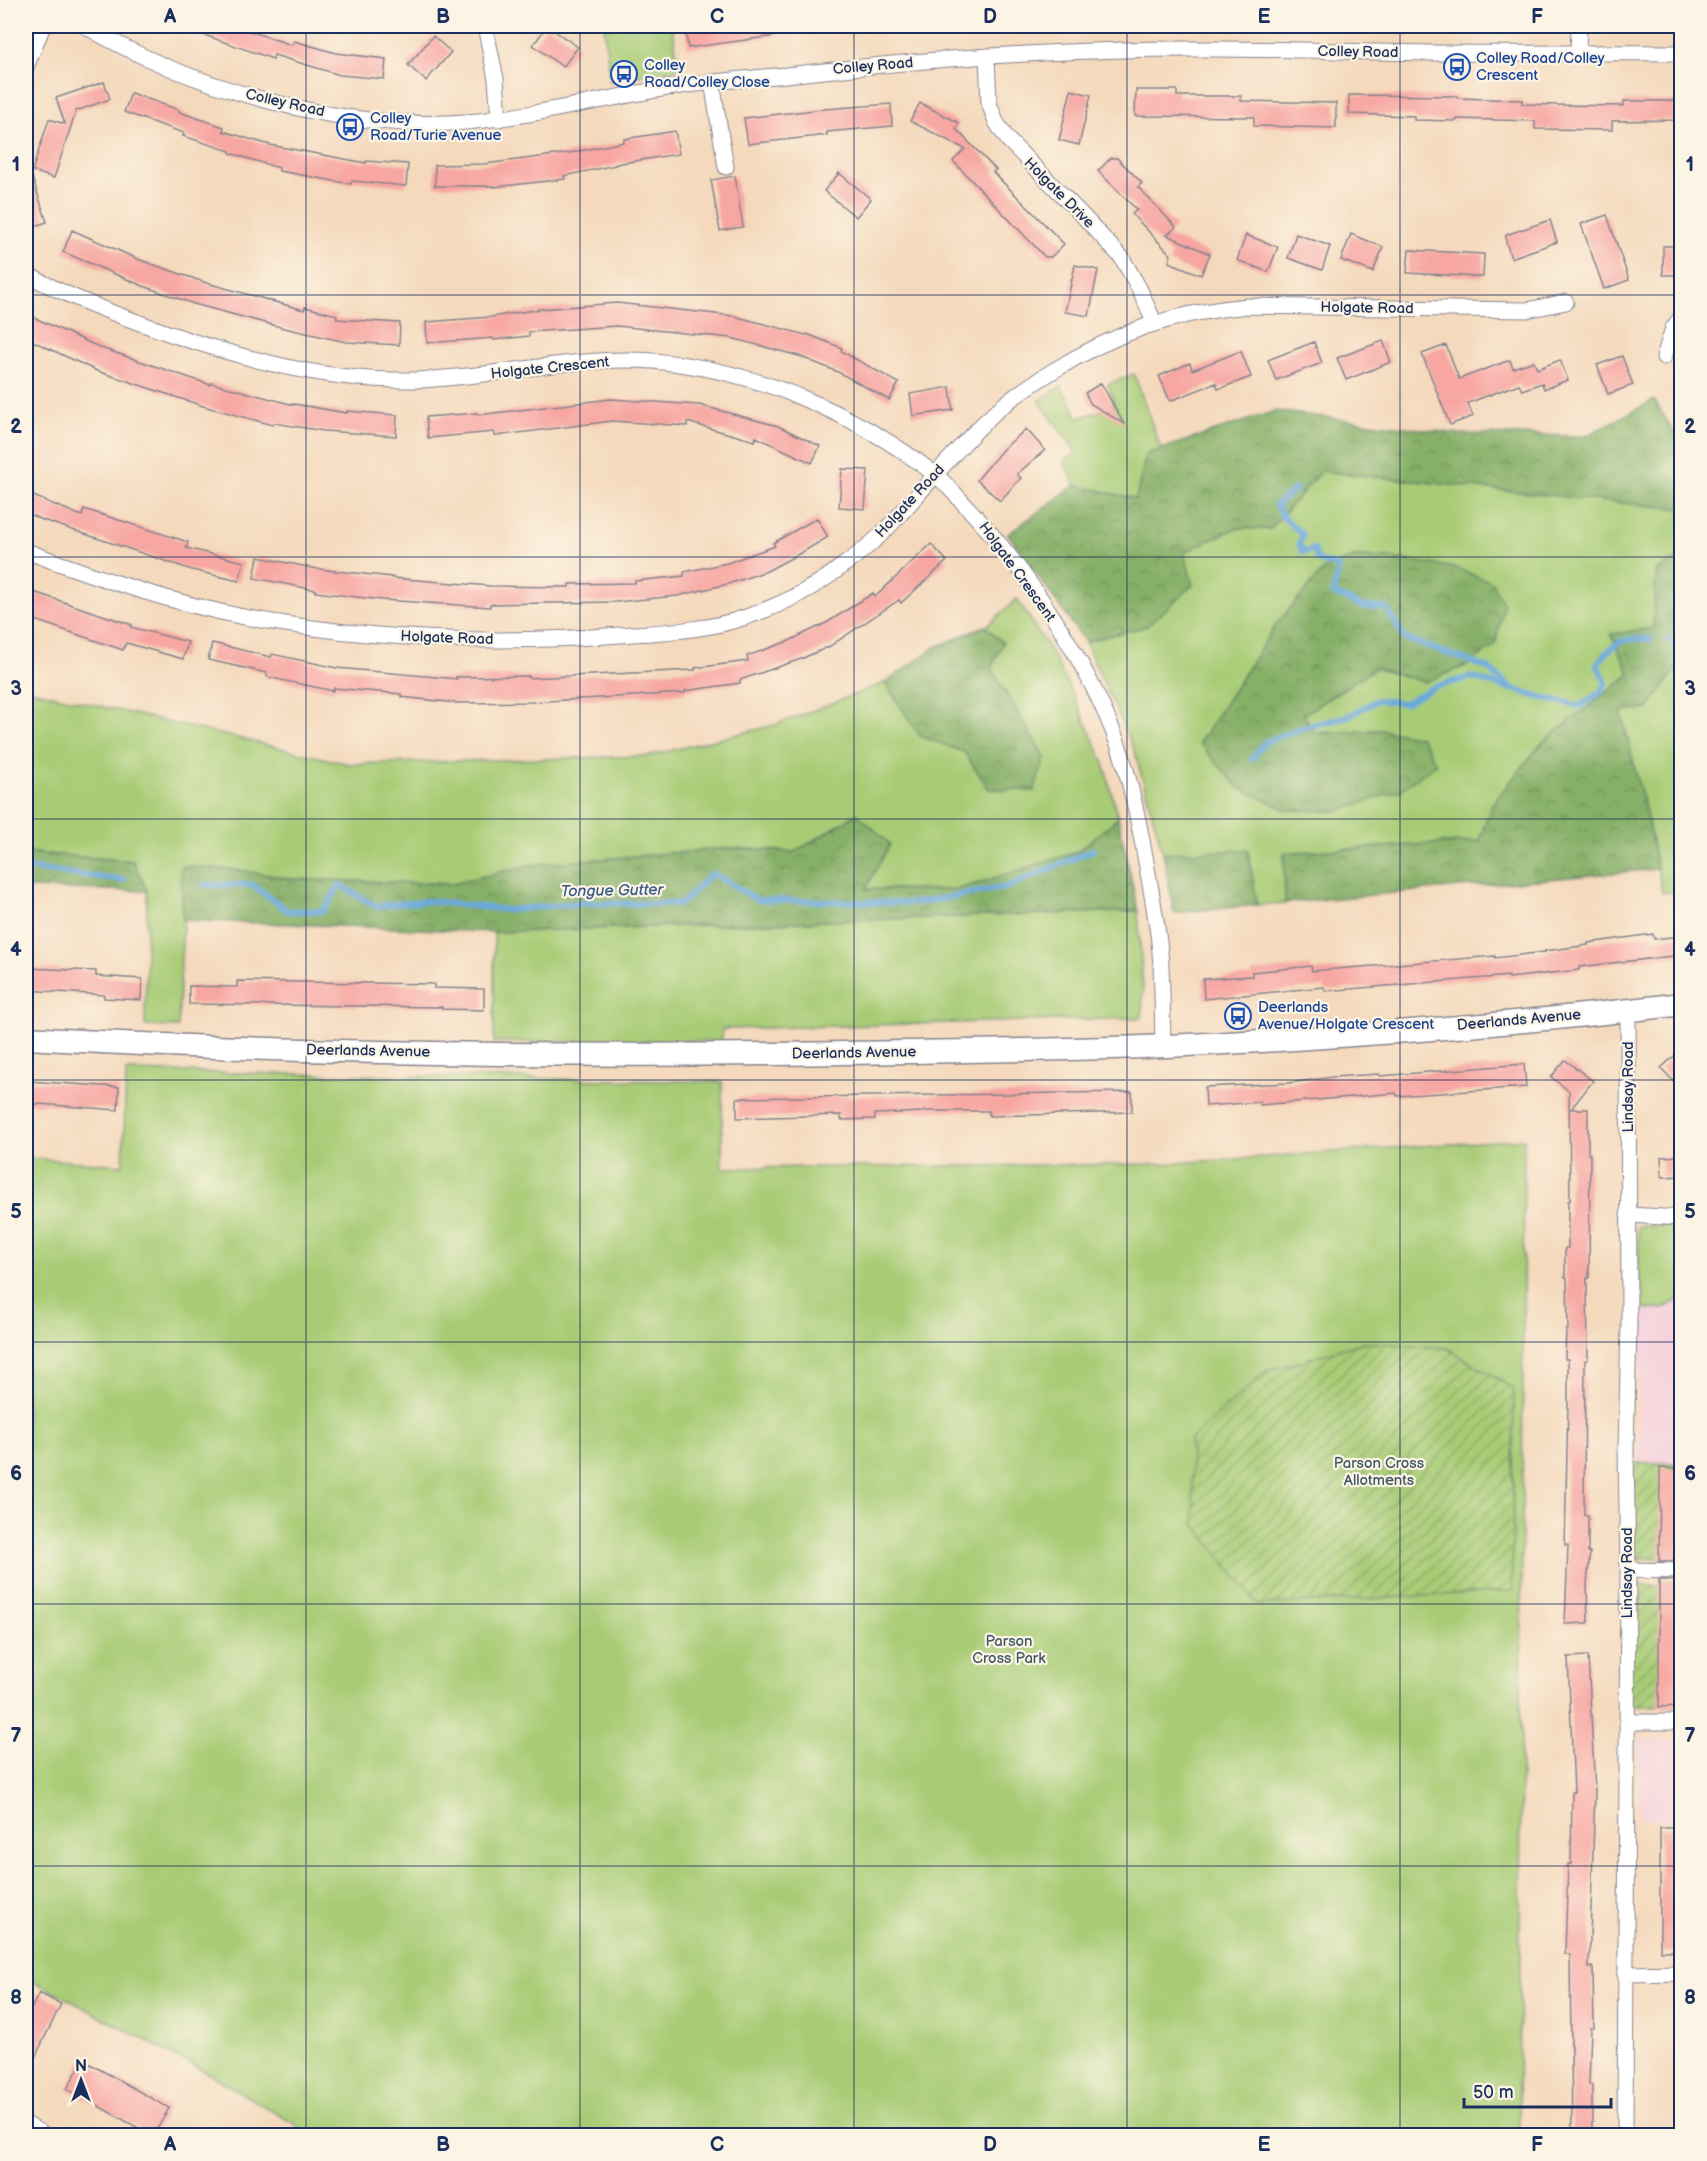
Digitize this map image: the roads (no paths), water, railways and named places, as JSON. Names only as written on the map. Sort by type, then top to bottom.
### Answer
[{"type":"street","points":[[26,67],[42,26]]},
{"type":"street","name":"Colley Road","points":[[85,26],[143,56],[200,79],[261,99],[316,112],[420,123],[461,123],[499,119],[712,82],[987,56],[1100,50],[1197,49],[1456,53],[1682,53]]},
{"type":"street","points":[[485,26],[496,79],[499,119]]},
{"type":"street","points":[[1578,52],[1579,26]]},
{"type":"street","name":"Holgate Drive","points":[[987,56],[988,103],[996,122],[1008,141],[1122,258],[1154,322]]},
{"type":"street","points":[[712,82],[726,167]]},
{"type":"street","name":"Holgate Crescent","points":[[26,274],[108,312],[221,351],[265,363],[313,372],[411,380],[463,378],[557,364],[604,360],[654,361],[704,368],[747,379],[841,416],[886,441],[935,474],[1008,555],[1046,609],[1078,659],[1099,699],[1120,750],[1135,805],[1159,945],[1164,1046]]},
{"type":"street","name":"Holgate Road","points":[[26,551],[139,591],[244,617],[331,630],[398,637],[507,640],[579,639],[708,627],[745,618],[777,605],[838,569],[890,526],[989,417],[1028,386],[1098,345],[1154,322],[1216,309],[1248,306],[1527,310],[1566,302]]},
{"type":"street","points":[[1664,357],[1673,328],[1682,316]]},
{"type":"street","name":"Deerlands Avenue","points":[[26,1038],[151,1046],[570,1056],[776,1054],[1164,1046],[1296,1039],[1682,1004]]},
{"type":"street","name":"Lindsay Road","points":[[1624,2136],[1628,1570],[1626,1457],[1629,1326],[1628,1010]]},
{"type":"street","points":[[1628,1215],[1682,1218]]},
{"type":"street","points":[[1628,1570],[1682,1571]]},
{"type":"street","points":[[1627,1722],[1682,1722]]},
{"type":"street","points":[[1624,1974],[1682,1973]]},
{"type":"street","points":[[26,2124],[46,2136]]},
{"type":"waterway","points":[[1295,489],[1276,505],[1283,517],[1303,535],[1299,544],[1303,552],[1315,549],[1317,560],[1339,567],[1333,593],[1363,607],[1386,608],[1404,638],[1488,668],[1511,688],[1530,695],[1580,706],[1601,692],[1606,682],[1597,664],[1609,650],[1626,640],[1651,639]]},
{"type":"waterway","points":[[1668,639],[1682,647]]},
{"type":"waterway","name":"Tongue Gutter","points":[[1252,759],[1265,742],[1296,730],[1351,715],[1377,700],[1405,703],[1434,687],[1471,677],[1510,689]]},
{"type":"waterway","name":"Tongue Gutter","points":[[204,885],[253,885],[288,911],[323,911],[340,885],[375,906],[430,901],[508,910],[580,903],[681,904],[712,873],[757,900],[916,903],[1008,887],[1093,850]]},
{"type":"waterway","name":"Tongue Gutter","points":[[26,868],[124,880]]},
{"type":"place","name":"Colley Road/Colley Crescent","points":[[1457,67]]},
{"type":"place","name":"Colley Road/Colley Close","points":[[624,74]]},
{"type":"place","name":"Colley Road/Turie Avenue","points":[[350,127]]},
{"type":"place","name":"Deerlands Avenue/Holgate Crescent","points":[[1238,1016]]},
{"type":"park label","name":"Parson Cross Allotments","points":[[1379,1472]]},
{"type":"park label","name":"Parson Cross Park","points":[[1009,1650]]}]
